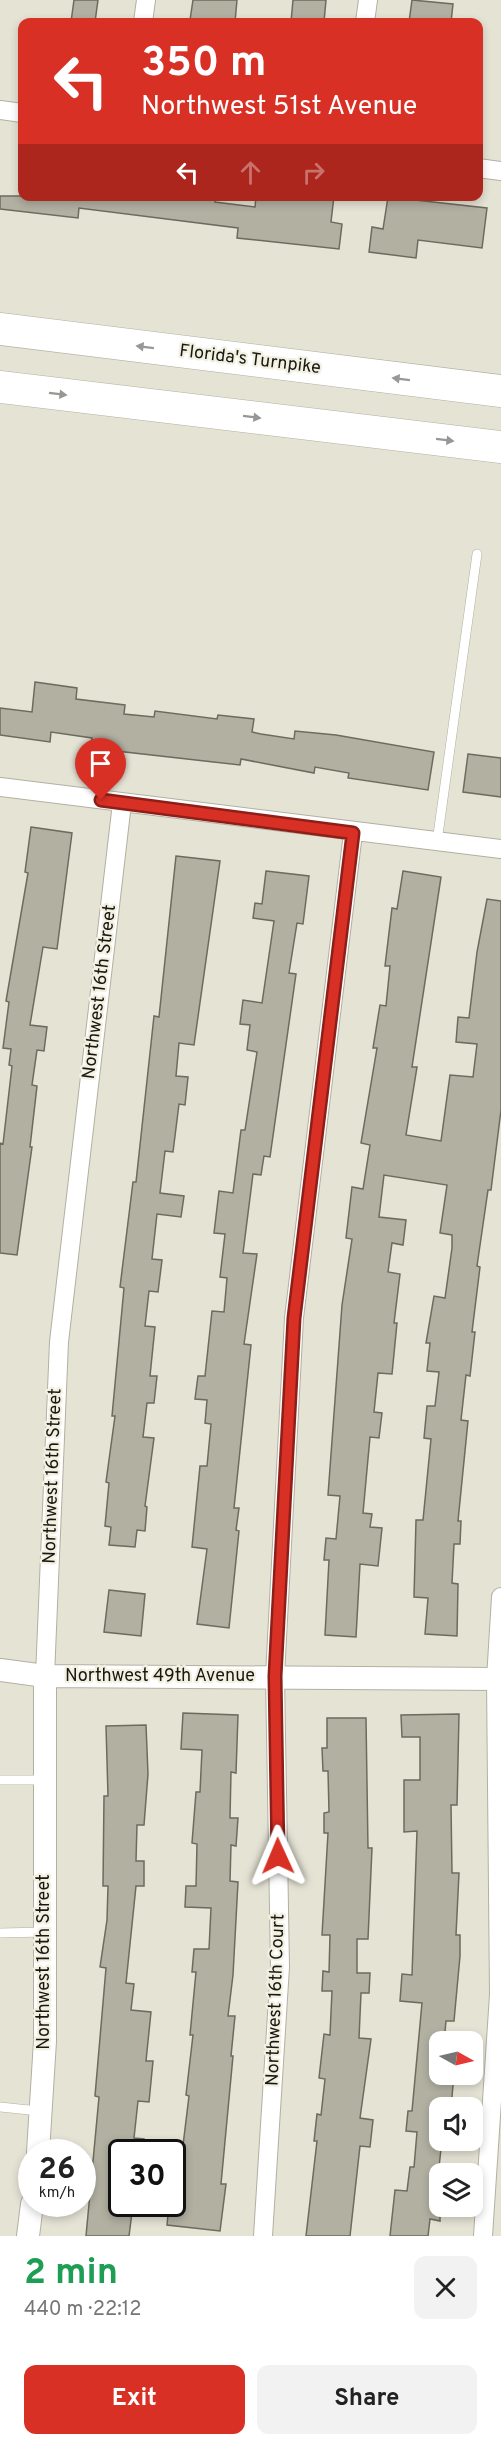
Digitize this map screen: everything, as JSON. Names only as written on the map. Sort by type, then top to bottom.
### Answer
[{"type":"highway","name":"Florida's Turnpike","points":[[0,328],[501,392]]},
{"type":"highway","points":[[0,387],[501,447]]},
{"type":"street","points":[[144,18],[146,0]]},
{"type":"street","points":[[366,18],[368,0]]},
{"type":"street","points":[[0,110],[18,112]]},
{"type":"street","points":[[483,169],[501,171]]},
{"type":"street","points":[[0,787],[353,833],[501,849]]},
{"type":"street","name":"Northwest 16th Street","points":[[39,2139],[45,2041],[45,1676],[59,1342],[122,802]]},
{"type":"street","name":"Northwest 16th Court","points":[[263,2236],[280,1967],[275,1676],[294,1318],[353,833]]},
{"type":"street","points":[[483,2236],[499,1995],[501,1597]]},
{"type":"street","name":"Northwest 49th Avenue","points":[[0,1670],[45,1676],[499,1679]]},
{"type":"street","points":[[28,2236],[30,2217]]},
{"type":"lane","points":[[437,842],[477,554]]},
{"type":"lane","points":[[0,1780],[45,1780]]},
{"type":"lane","points":[[0,1933],[45,1932]]},
{"type":"lane","points":[[0,2107],[40,2111]]},
{"type":"building","points":[[74,0],[98,0],[96,18],[72,18]]},
{"type":"building","points":[[193,0],[237,0],[235,18],[190,18]]},
{"type":"building","points":[[293,0],[326,0],[324,18],[291,18]]},
{"type":"building","points":[[412,0],[453,4],[451,18],[410,18]]},
{"type":"building","points":[[0,196],[18,196],[18,201],[215,201],[255,207],[256,201],[333,201],[331,222],[342,224],[339,249],[237,238],[238,228],[79,208],[78,218],[0,209]]},
{"type":"building","points":[[387,201],[424,201],[487,208],[482,248],[418,240],[416,258],[369,252],[372,227],[383,229]]},
{"type":"building","points":[[35,682],[77,688],[76,699],[125,705],[124,714],[154,717],[155,711],[217,719],[218,715],[254,719],[252,732],[261,734],[294,739],[295,731],[336,735],[434,752],[428,790],[348,778],[349,773],[315,767],[314,773],[241,759],[240,765],[90,748],[92,738],[51,732],[50,742],[0,735],[0,708],[32,712]]},
{"type":"building","points":[[468,754],[501,758],[501,797],[463,792]]},
{"type":"building","points":[[31,827],[72,833],[57,949],[43,947],[30,1025],[47,1027],[44,1051],[37,1050],[32,1085],[37,1086],[30,1147],[32,1147],[17,1255],[0,1253],[0,1143],[3,1144],[12,1066],[9,1065],[11,1049],[3,1048],[9,1002],[6,1001],[28,873],[25,872]]},
{"type":"building","points":[[176,856],[220,861],[194,1045],[179,1043],[176,1076],[188,1077],[185,1105],[179,1104],[173,1152],[165,1151],[160,1193],[184,1196],[181,1217],[157,1214],[152,1259],[162,1260],[158,1292],[149,1291],[145,1326],[155,1327],[150,1376],[157,1376],[154,1403],[147,1403],[143,1437],[154,1438],[145,1506],[147,1507],[145,1531],[137,1530],[135,1547],[109,1545],[111,1527],[105,1526],[109,1483],[106,1482],[115,1416],[112,1416],[124,1288],[120,1287],[133,1182],[136,1182],[154,1016],[159,1017]]},
{"type":"building","points":[[266,871],[309,876],[303,924],[297,923],[289,973],[296,974],[270,1157],[264,1156],[261,1175],[253,1174],[243,1253],[257,1254],[244,1344],[251,1345],[234,1508],[239,1508],[236,1530],[239,1531],[229,1628],[197,1624],[207,1549],[192,1547],[200,1466],[207,1466],[211,1424],[205,1423],[207,1400],[195,1399],[198,1376],[205,1376],[212,1311],[224,1312],[227,1278],[220,1277],[225,1234],[214,1233],[219,1191],[233,1193],[241,1130],[245,1130],[257,1052],[247,1050],[250,1025],[240,1024],[243,1000],[262,1003],[274,921],[253,918],[255,903],[262,904]]},
{"type":"building","points":[[403,871],[441,877],[412,1067],[417,1067],[406,1135],[441,1141],[450,1075],[473,1077],[477,1044],[456,1042],[458,1017],[469,1018],[477,952],[487,899],[501,901],[501,1110],[491,1190],[488,1190],[477,1266],[480,1267],[472,1332],[475,1332],[470,1376],[466,1375],[461,1420],[468,1421],[458,1521],[461,1521],[460,1544],[454,1544],[452,1583],[458,1584],[457,1636],[425,1634],[428,1598],[414,1597],[416,1520],[423,1520],[431,1439],[424,1438],[427,1406],[435,1406],[439,1372],[427,1371],[430,1343],[426,1343],[434,1296],[445,1298],[452,1248],[452,1235],[440,1233],[447,1185],[384,1175],[379,1217],[406,1220],[403,1245],[392,1243],[388,1272],[400,1274],[394,1323],[397,1323],[392,1374],[378,1373],[374,1412],[382,1413],[379,1438],[370,1437],[363,1513],[372,1514],[370,1527],[382,1528],[378,1566],[360,1564],[356,1637],[325,1635],[329,1560],[324,1560],[326,1538],[336,1539],[340,1496],[328,1495],[342,1305],[352,1239],[346,1238],[352,1187],[363,1189],[370,1145],[361,1143],[377,1048],[373,1048],[380,1005],[386,1006],[390,966],[385,966],[392,908],[397,909]]},
{"type":"building","points":[[109,1590],[145,1594],[141,1636],[104,1632]]},
{"type":"building","points":[[183,1713],[238,1715],[236,1773],[231,1772],[230,1818],[238,1818],[236,1846],[231,1845],[230,1881],[238,1882],[233,1975],[228,2016],[235,2016],[221,2184],[226,2184],[220,2231],[167,2225],[168,2217],[186,2217],[186,2139],[184,2139],[193,2035],[190,2035],[196,1972],[192,1972],[194,1949],[209,1949],[211,1908],[185,1907],[186,1886],[196,1886],[197,1844],[192,1843],[196,1792],[200,1792],[202,1750],[181,1749]]},
{"type":"building","points":[[459,1714],[457,1805],[451,1805],[452,1873],[459,1873],[456,1935],[460,1935],[454,2021],[446,2021],[445,2031],[429,2031],[429,2085],[453,2085],[452,2097],[429,2097],[429,2151],[441,2151],[439,2163],[429,2163],[429,2217],[440,2217],[440,2221],[430,2219],[428,2236],[390,2236],[395,2190],[407,2191],[410,2167],[414,2167],[417,2132],[406,2131],[408,2111],[412,2111],[422,2003],[400,2001],[402,1974],[412,1975],[417,1831],[404,1832],[404,1780],[420,1780],[420,1737],[402,1737],[401,1715]]},
{"type":"building","points":[[327,1718],[366,1718],[368,1848],[372,1848],[368,1939],[357,1939],[357,1973],[370,1973],[369,1993],[361,1993],[359,2038],[371,2039],[360,2118],[373,2120],[370,2147],[360,2146],[350,2236],[306,2236],[317,2141],[314,2141],[317,2114],[321,2115],[325,2079],[319,2078],[324,2034],[330,2035],[332,1991],[322,1991],[323,1971],[329,1972],[330,1935],[322,1935],[328,1833],[324,1833],[324,1813],[329,1812],[328,1771],[323,1771],[322,1748],[327,1748]]},
{"type":"building","points":[[146,1725],[148,1774],[144,1825],[137,1825],[136,1861],[144,1861],[144,1886],[136,1886],[126,1983],[134,1984],[131,2010],[151,2012],[146,2061],[153,2061],[149,2102],[138,2101],[134,2138],[144,2139],[108,2139],[108,2217],[131,2217],[129,2236],[86,2236],[88,2217],[96,2217],[95,2139],[99,2097],[95,2096],[106,1968],[100,1967],[107,1920],[108,1886],[103,1886],[104,1796],[108,1796],[106,1726]]},
{"type":"route","points":[[101,800],[353,833],[294,1318],[275,1676],[278,1856]]}]
